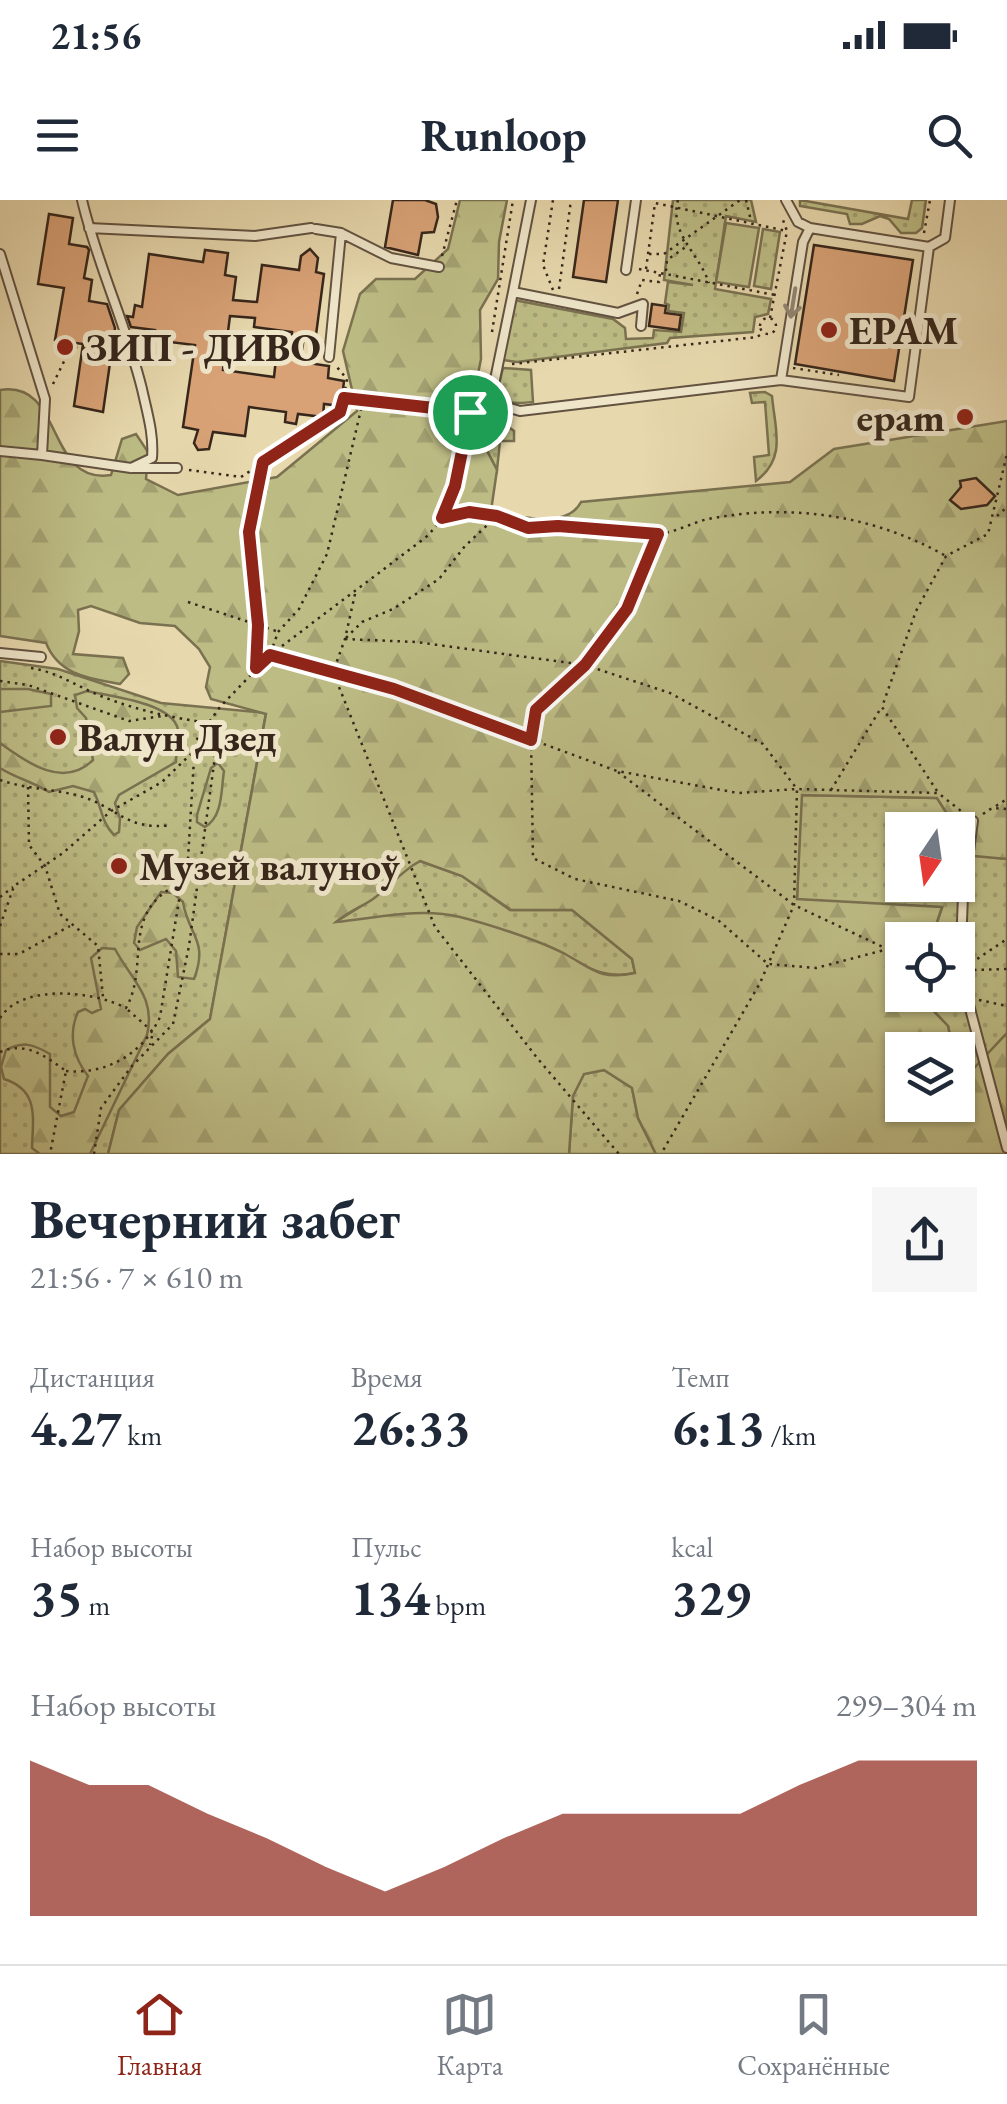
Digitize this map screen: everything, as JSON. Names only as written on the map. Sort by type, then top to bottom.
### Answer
[{"type":"lane","points":[[82,200],[133,353],[153,443],[152,458],[131,468]]},
{"type":"lane","points":[[531,200],[492,394],[503,406],[520,410],[781,380],[909,397],[929,247]]},
{"type":"lane","points":[[626,270],[636,200]]},
{"type":"lane","points":[[787,202],[798,222],[810,228],[929,247],[945,238],[950,200]]},
{"type":"lane","points":[[89,228],[255,236],[313,228],[340,233],[391,258],[440,267]]},
{"type":"lane","points":[[781,380],[803,242],[810,228]]},
{"type":"lane","points":[[329,357],[340,233]]},
{"type":"lane","points":[[0,254],[45,400],[42,455]]},
{"type":"lane","points":[[514,292],[618,314],[642,304],[641,326]]},
{"type":"lane","points":[[0,451],[131,468],[177,468]]},
{"type":"lane","points":[[0,653],[41,657]]},
{"type":"lane","points":[[969,1012],[1007,1148]]},
{"type":"path","points":[[440,267],[458,200]]},
{"type":"path","points":[[490,344],[512,200]]},
{"type":"path","points":[[553,200],[543,264],[557,300]]},
{"type":"path","points":[[557,300],[571,200]]},
{"type":"path","points":[[678,200],[679,233],[698,257],[709,283]]},
{"type":"path","points":[[648,254],[664,254],[714,216],[743,200],[751,223]]},
{"type":"path","points":[[918,238],[926,231],[930,200]]},
{"type":"path","points":[[775,295],[646,268],[655,203],[786,232]]},
{"type":"path","points":[[770,318],[786,232],[783,219]]},
{"type":"path","points":[[666,273],[667,260],[687,246]]},
{"type":"path","points":[[642,304],[637,295],[642,280],[659,282],[660,272]]},
{"type":"path","points":[[499,364],[757,337],[775,332],[776,324],[770,318]]},
{"type":"path","points":[[763,333],[760,323],[770,318]]},
{"type":"path","points":[[45,400],[72,347],[133,353]]},
{"type":"path","points":[[177,468],[241,477],[340,412],[347,379],[329,357]]},
{"type":"path","points":[[792,368],[846,376]]},
{"type":"path","points":[[149,1046],[165,1001],[179,900],[177,885],[188,859],[196,742],[220,707],[270,655],[426,538],[442,518],[455,486],[470,412],[480,399],[484,380]]},
{"type":"path","points":[[344,398],[470,412]]},
{"type":"path","points":[[270,655],[278,632],[299,608],[327,554],[363,401]]},
{"type":"path","points":[[831,790],[882,707],[916,610],[946,556],[988,534],[1007,454]]},
{"type":"path","points":[[256,668],[258,625],[249,532],[263,462]]},
{"type":"path","points":[[994,519],[1007,507]]},
{"type":"path","points":[[442,518],[469,512],[497,516],[528,528],[558,526],[658,534],[709,519],[797,510],[860,521],[908,535],[946,556]]},
{"type":"path","points":[[345,640],[362,622],[439,580],[465,546],[497,516]]},
{"type":"path","points":[[658,534],[627,609],[585,665],[536,710],[531,740],[533,858],[575,879],[678,901],[718,920],[768,964],[816,968],[885,950]]},
{"type":"path","points":[[355,592],[345,640],[333,672],[435,927],[538,1059],[619,1154]]},
{"type":"path","points":[[188,602],[278,632]]},
{"type":"path","points":[[345,640],[416,642],[585,665],[670,692],[763,744],[797,790],[794,905],[768,964],[661,1154]]},
{"type":"path","points":[[270,655],[394,689],[616,771],[738,793],[938,792]]},
{"type":"path","points":[[29,668],[164,716],[212,723]]},
{"type":"path","points":[[0,681],[28,685],[129,721],[164,716]]},
{"type":"path","points":[[882,707],[938,792],[962,812]]},
{"type":"path","points":[[94,1154],[102,1108],[149,1046],[173,1024],[189,946],[217,742],[212,723]]},
{"type":"path","points":[[0,896],[45,866],[111,811],[162,782],[194,751]]},
{"type":"path","points":[[616,771],[794,905],[885,948]]},
{"type":"path","points":[[0,780],[90,799],[133,825],[170,825]]},
{"type":"path","points":[[28,787],[28,845],[45,866],[60,914],[71,926],[84,930],[98,946],[103,997]]},
{"type":"path","points":[[975,820],[1007,799]]},
{"type":"path","points":[[992,808],[1007,809]]},
{"type":"path","points":[[126,1008],[133,996],[139,930],[155,900],[177,885]]},
{"type":"path","points":[[0,926],[14,886]]},
{"type":"path","points":[[0,954],[19,954],[71,926]]},
{"type":"path","points":[[975,961],[1007,940]]},
{"type":"path","points":[[975,970],[1007,969]]},
{"type":"path","points":[[0,1018],[12,1003],[71,992],[103,997],[126,1008],[153,1032]]},
{"type":"path","points":[[975,1000],[1007,1006]]},
{"type":"path","points":[[0,1052],[27,1048],[66,1072],[82,1073],[130,1056],[153,1032]]},
{"type":"path","points":[[50,1154],[66,1072]]},
{"type":"green space","points":[[460,200],[507,200],[499,242],[498,279],[480,310],[481,359],[473,399],[479,405],[473,424],[497,470],[491,511],[553,518],[574,511],[581,502],[790,482],[834,449],[1007,421],[1007,859],[975,856],[975,812],[946,812],[937,798],[802,795],[797,899],[942,907],[937,922],[885,922],[885,1012],[935,1012],[949,1032],[885,1032],[885,1122],[975,1122],[975,1067],[1007,1033],[1007,1154],[656,1154],[638,1118],[632,1088],[604,1070],[584,1074],[573,1096],[569,1154],[108,1154],[119,1110],[168,1054],[210,1019],[266,714],[211,699],[206,687],[210,667],[199,649],[175,626],[140,623],[91,606],[78,610],[79,631],[73,654],[123,658],[129,674],[120,684],[86,677],[67,668],[46,643],[0,636],[0,390],[20,391],[35,400],[75,465],[90,474],[111,475],[122,439],[136,434],[148,452],[146,479],[178,495],[277,477],[357,411],[343,351],[360,294],[376,279],[415,279],[448,249]],"holes":[[[420,861],[462,876],[511,910],[572,910],[632,959],[635,973],[604,974],[527,938],[445,914],[398,914],[336,922],[373,899]]]},
{"type":"green space","points":[[673,200],[751,200],[756,222],[726,216],[715,289],[771,299],[768,314],[755,317],[753,332],[670,338],[667,343],[517,362],[503,360],[514,300],[613,319],[625,328],[626,339],[653,338],[654,330],[681,332],[684,313],[668,311],[669,305],[665,303],[668,282],[693,285],[664,280]]},
{"type":"green space","points":[[800,200],[908,219],[912,200],[926,200],[922,228],[916,233],[901,233],[889,219],[880,216],[862,224],[850,224],[847,214],[800,206]]},
{"type":"green space","points":[[726,223],[759,228],[749,287],[716,282]]},
{"type":"green space","points":[[763,229],[780,232],[771,289],[754,286]]},
{"type":"green space","points":[[503,368],[531,370],[533,402],[513,403],[500,396],[497,392]]},
{"type":"green space","points":[[765,392],[772,396],[777,443],[772,463],[756,481],[754,457],[769,455],[765,402],[752,403],[750,393]]},
{"type":"green space","points":[[479,405],[514,431],[514,441],[500,441],[497,470],[473,424]]},
{"type":"green space","name":"Музей валуноў","points":[[0,661],[58,669],[161,703],[266,713],[210,1019],[168,1054],[119,1110],[108,1154],[0,1154]]},
{"type":"green space","points":[[0,689],[51,694],[51,706],[0,712]]},
{"type":"green space","points":[[87,691],[154,707],[174,721],[178,730],[176,762],[119,795],[115,803],[119,832],[114,835],[94,792],[73,786],[49,792],[0,768],[0,743],[34,765],[58,773],[82,768],[93,760],[86,718],[77,708],[75,695]]},
{"type":"green space","points":[[218,763],[224,771],[220,802],[215,817],[205,827],[197,822],[197,815],[211,768]]},
{"type":"green space","points":[[801,795],[937,798],[946,812],[885,812],[885,902],[975,902],[975,855],[1007,859],[1007,1033],[975,1068],[975,1032],[949,1032],[935,1012],[975,1012],[975,922],[937,922],[942,908],[797,900]]},
{"type":"green space","points":[[420,861],[462,876],[510,910],[572,910],[632,959],[635,973],[615,975],[597,971],[563,953],[334,923]]},
{"type":"green space","points":[[161,892],[173,893],[183,902],[198,946],[194,979],[178,977],[176,951],[166,939],[140,950],[134,943],[137,927]]},
{"type":"green space","points":[[102,948],[115,949],[141,990],[148,1010],[147,1035],[90,1154],[40,1154],[32,1148],[29,1097],[4,1079],[1,1067],[6,1050],[28,1045],[50,1054],[50,1107],[61,1116],[74,1112],[88,1076],[76,1053],[73,1029],[78,1012],[101,1009],[91,958]]},
{"type":"green space","points":[[604,1070],[632,1088],[638,1118],[656,1154],[569,1154],[573,1096],[584,1074]]},
{"type":"building","points":[[393,200],[436,204],[434,232],[422,233],[418,255],[385,247]]},
{"type":"building","points":[[584,200],[618,200],[606,282],[573,277]]},
{"type":"building","points":[[49,214],[73,218],[69,244],[89,250],[84,278],[92,280],[89,301],[107,304],[115,328],[103,412],[74,406],[83,344],[55,340],[64,288],[38,284]]},
{"type":"building","name":"EPAM","points":[[814,245],[913,260],[894,381],[795,364]]},
{"type":"building","points":[[310,249],[318,258],[316,272],[324,274],[316,335],[304,334],[301,362],[329,366],[328,378],[344,381],[341,406],[324,404],[323,417],[298,414],[296,424],[285,422],[286,412],[249,407],[245,436],[213,432],[209,449],[198,450],[194,443],[198,430],[183,427],[195,345],[153,340],[155,330],[131,327],[127,316],[133,317],[135,305],[142,307],[149,254],[203,262],[205,250],[228,253],[225,275],[236,277],[233,300],[257,302],[262,265],[299,270],[301,256]],"holes":[[[230,316],[255,318],[254,327],[292,332],[288,361],[276,359],[274,377],[223,370]]]},
{"type":"building","points":[[652,304],[666,306],[665,313],[681,315],[679,330],[649,326]]},
{"type":"building","points":[[976,478],[995,496],[987,505],[961,509],[950,500],[961,487],[960,481]]},
{"type":"place","name":"EPAM","points":[[829,330]]},
{"type":"place","name":"ЗИП - ДИВО","points":[[65,347]]},
{"type":"place","name":"epam","points":[[965,417]]},
{"type":"place","name":"Валун Дзед","points":[[58,737]]},
{"type":"place","name":"Музей валуноў","points":[[119,866]]},
{"type":"route","points":[[344,398],[470,412],[455,486],[442,518],[469,512],[497,516],[528,528],[558,526],[658,534],[627,609],[585,665],[536,710],[531,740],[394,689],[270,655],[256,668],[258,625],[249,532],[263,462],[340,412],[344,398]]}]
